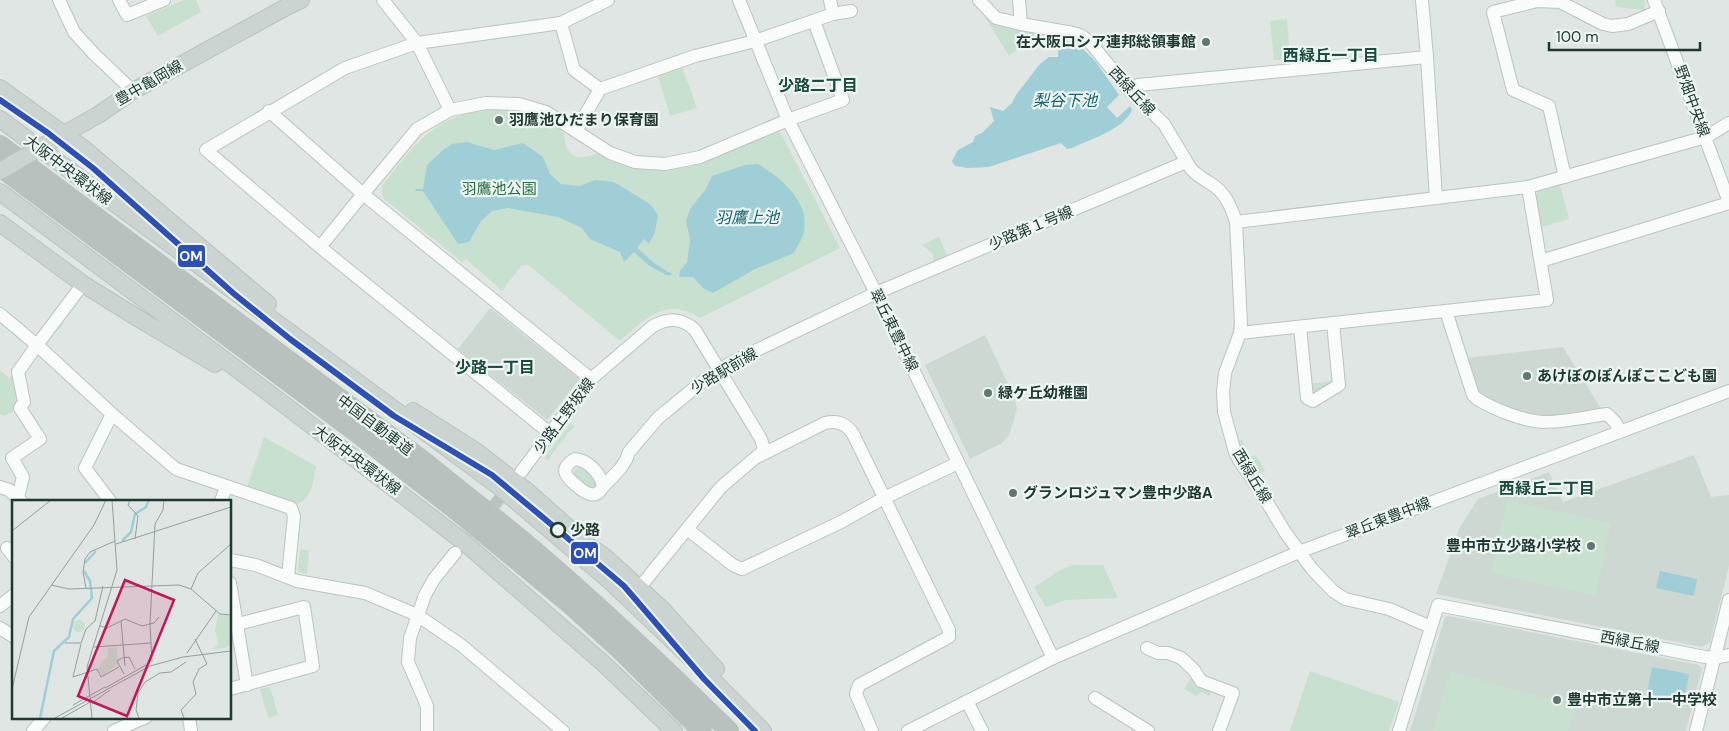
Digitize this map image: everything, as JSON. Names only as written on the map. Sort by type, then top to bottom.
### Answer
[{"type":"highway","name":"中国自動車道","points":[[0,144],[486,510],[542,556],[632,636],[729,731]]},
{"type":"highway","name":"中国自動車道","points":[[0,169],[361,436],[457,511],[578,612],[702,731]]},
{"type":"main road","name":"豊中亀岡線","points":[[0,169],[98,115],[133,91],[301,0]]},
{"type":"main road","points":[[0,88],[60,136],[83,148],[278,311],[340,370]]},
{"type":"main road","name":"大阪中央環状線","points":[[0,119],[491,480],[612,583],[763,731]]},
{"type":"main road","name":"大阪中央環状線","points":[[0,192],[286,406],[490,564],[604,664],[674,731]]},
{"type":"main road","points":[[0,223],[83,284],[286,406]]},
{"type":"main road","points":[[368,390],[403,404],[476,451],[521,486],[574,534],[604,556],[662,609],[744,697],[771,731]]},
{"type":"street","points":[[59,0],[74,32],[133,91]]},
{"type":"street","points":[[119,0],[127,15],[164,0]]},
{"type":"street","points":[[383,0],[417,43],[450,110]]},
{"type":"street","points":[[551,434],[320,247],[206,150],[269,111],[345,68],[417,43],[561,24],[608,0]]},
{"type":"street","name":"翠丘東豊中線","points":[[739,0],[788,120],[876,293],[1053,658]]},
{"type":"street","points":[[830,0],[833,14]]},
{"type":"street","name":"西緑丘線","points":[[979,0],[996,18],[1084,38],[1096,49],[1128,89],[1164,124],[1186,162],[1196,175],[1224,195],[1236,222],[1241,315],[1240,333],[1224,382],[1223,401],[1230,438],[1239,460],[1260,489],[1284,532],[1333,591],[1345,599],[1389,609],[1431,627],[1438,605],[1715,658],[1729,655]]},
{"type":"street","points":[[1018,0],[1021,24]]},
{"type":"street","points":[[1422,0],[1436,198]]},
{"type":"street","points":[[1565,177],[1549,106],[1513,90],[1493,12],[1538,1],[1560,2],[1603,24],[1612,26],[1628,24],[1656,6]]},
{"type":"street","name":"野畑中央線","points":[[1656,6],[1729,203]]},
{"type":"street","points":[[576,132],[600,89],[696,56],[755,41],[833,14],[851,11]]},
{"type":"street","points":[[320,247],[417,129],[450,110],[486,103],[519,104],[546,112],[618,156],[635,162],[665,164],[700,157],[788,120],[843,100],[814,21]]},
{"type":"street","points":[[561,24],[574,70],[600,89]]},
{"type":"street","points":[[1128,89],[1148,84],[1427,58]]},
{"type":"street","points":[[269,111],[363,194],[591,379]]},
{"type":"street","points":[[1236,222],[1528,187],[1706,137],[1729,123]]},
{"type":"street","name":"少路第１号線","points":[[876,293],[1186,162]]},
{"type":"street","points":[[1240,333],[1547,300],[1528,187]]},
{"type":"street","points":[[1541,261],[1729,203]]},
{"type":"street","points":[[20,499],[23,477],[12,458],[40,439],[20,408],[24,402],[18,372],[83,284]]},
{"type":"street","name":"少路駅前線","points":[[602,488],[658,418],[703,380],[876,293]]},
{"type":"street","points":[[1446,311],[1473,395],[1476,398],[1510,413],[1545,422],[1607,414],[1620,431]]},
{"type":"street","points":[[0,314],[37,345],[112,414],[176,468],[226,487],[291,508],[294,516],[288,577]]},
{"type":"street","name":"少路上野坂線","points":[[521,472],[591,379],[653,326],[670,319],[682,322],[695,330],[763,442],[764,448],[759,456]]},
{"type":"street","points":[[1300,327],[1307,398],[1313,401],[1338,385],[1333,323]]},
{"type":"street","name":"翠丘東豊中線","points":[[908,731],[1053,658],[1299,552],[1729,391]]},
{"type":"street","points":[[109,500],[85,468],[112,414]]},
{"type":"street","points":[[640,587],[721,487],[759,456],[825,423],[842,424],[854,436],[949,630],[949,637],[859,685],[856,694],[872,731]]},
{"type":"street","points":[[596,471],[602,488],[596,494],[587,494],[569,480],[565,470],[570,462],[577,459],[596,471],[608,472],[629,452]]},
{"type":"street","points":[[687,529],[733,565],[742,569],[841,522],[884,498],[958,464]]},
{"type":"street","points":[[0,486],[9,490],[20,499]]},
{"type":"street","points":[[221,500],[226,487]]},
{"type":"street","points":[[426,731],[427,706],[408,662],[410,638],[429,588],[455,553]]},
{"type":"street","points":[[231,560],[256,565],[297,581],[366,593],[417,616],[461,645],[563,731]]},
{"type":"street","points":[[231,594],[234,625],[247,685]]},
{"type":"street","points":[[0,606],[12,597]]},
{"type":"street","points":[[1696,731],[1729,600]]},
{"type":"street","points":[[231,690],[312,666],[304,607],[234,625]]},
{"type":"street","points":[[1400,731],[1431,627]]},
{"type":"street","points":[[0,628],[12,636]]},
{"type":"street","points":[[1147,648],[1158,653],[1168,653],[1181,658],[1194,670],[1201,681],[1233,693],[1219,731]]},
{"type":"street","points":[[1095,698],[1148,731]]},
{"type":"street","points":[[967,701],[982,731]]},
{"type":"street","points":[[33,731],[44,718]]},
{"type":"street","points":[[114,731],[144,718]]},
{"type":"street","points":[[189,718],[191,731]]},
{"type":"shaded area","points":[[490,308],[580,379],[547,420],[458,349]]},
{"type":"shaded area","points":[[985,335],[1015,399],[1017,409],[1009,435],[1002,443],[970,459],[925,365]]},
{"type":"shaded area","name":"あけぼのぽんぽここども園","points":[[1563,347],[1600,407],[1599,412],[1546,419],[1524,414],[1487,399],[1479,393],[1468,358]]},
{"type":"shaded area","name":"豊中市立少路小学校","points":[[1694,455],[1711,497],[1729,495],[1729,566],[1710,642],[1702,647],[1436,594],[1460,527],[1478,499],[1549,472],[1563,502]]},
{"type":"shaded area","name":"豊中市立第十一中学校","points":[[1449,616],[1699,665],[1702,669],[1686,731],[1410,731],[1445,617]]},
{"type":"green space","points":[[184,0],[196,0],[201,12],[158,36],[146,16]]},
{"type":"green space","points":[[1644,0],[1645,10],[1616,7],[1615,1]]},
{"type":"green space","points":[[986,16],[996,23],[1035,34],[1009,56]]},
{"type":"green space","points":[[1287,19],[1290,59],[1274,60],[1270,21]]},
{"type":"green space","points":[[682,67],[697,108],[670,116],[658,75]]},
{"type":"green space","name":"羽鷹池公園","points":[[499,110],[527,113],[546,120],[561,130],[564,134],[566,146],[572,155],[576,157],[590,156],[599,152],[646,165],[669,168],[693,166],[777,130],[783,137],[840,248],[700,318],[677,309],[657,313],[647,318],[620,341],[527,264],[521,266],[502,291],[466,259],[462,262],[383,198],[382,186],[429,132],[454,118],[469,113]]},
{"type":"green space","points":[[1560,185],[1569,219],[1539,228],[1534,198],[1538,191]]},
{"type":"green space","points":[[939,237],[948,258],[932,265],[934,255],[922,245]]},
{"type":"green space","points":[[0,370],[9,378],[14,373],[20,400],[14,411],[4,416],[0,414]]},
{"type":"green space","points":[[1334,381],[1334,383],[1310,397],[1310,384]]},
{"type":"green space","points":[[571,423],[575,427],[558,445],[548,461],[544,458]]},
{"type":"green space","points":[[264,437],[316,466],[309,493],[306,498],[297,504],[247,487]]},
{"type":"green space","points":[[1242,440],[1248,457],[1256,455],[1265,471],[1255,476],[1236,442]]},
{"type":"green space","points":[[578,467],[587,471],[597,481],[598,484],[591,491],[571,474]]},
{"type":"green space","points":[[1507,500],[1611,523],[1596,596],[1491,573]]},
{"type":"green space","points":[[300,549],[309,551],[307,574],[298,572]]},
{"type":"green space","points":[[1074,565],[1103,565],[1118,598],[1066,600],[1046,607],[1034,587],[1062,569]]},
{"type":"green space","points":[[1310,671],[1399,702],[1389,731],[1290,731]]},
{"type":"green space","points":[[1450,671],[1575,707],[1568,731],[1433,731]]},
{"type":"green space","points":[[1193,675],[1213,690],[1209,696],[1201,692],[1196,696],[1184,689]]},
{"type":"green space","points":[[270,687],[278,715],[268,718],[260,689]]},
{"type":"water","name":"梨谷下池","points":[[1065,41],[1077,43],[1096,62],[1119,95],[1107,107],[1117,118],[1130,106],[1132,110],[1128,117],[1106,133],[1072,148],[1067,149],[1061,143],[989,167],[968,168],[955,166],[952,161],[958,150],[973,142],[975,136],[982,133],[994,121],[990,107],[1003,111],[1012,103],[1039,65],[1049,57],[1058,57],[1058,50]]},
{"type":"water","points":[[467,142],[494,150],[523,143],[543,157],[550,174],[561,184],[580,186],[595,180],[614,182],[650,204],[658,215],[655,232],[649,244],[644,239],[637,248],[654,263],[667,271],[666,275],[648,265],[634,252],[624,262],[620,252],[590,239],[582,228],[558,217],[508,208],[492,211],[481,221],[469,242],[458,244],[423,191],[415,191],[416,189],[423,189],[427,165],[452,144]]},
{"type":"water","name":"羽鷹上池","points":[[758,164],[784,183],[798,200],[805,220],[801,240],[794,253],[755,269],[713,293],[703,288],[693,277],[679,277],[680,271],[687,262],[690,240],[686,221],[690,209],[706,189],[712,176],[745,165]]},
{"type":"water","points":[[1660,571],[1697,579],[1694,596],[1656,588]]},
{"type":"water","points":[[1652,667],[1689,674],[1684,700],[1647,694]]},
{"type":"waterway","points":[[666,273],[670,274]]},
{"type":"tunnel","points":[[483,519],[510,486]]},
{"type":"transit line","name":"OM","points":[[0,100],[48,133],[93,168],[233,293],[290,339],[394,416],[492,475],[558,530],[624,586],[704,679],[755,731]]},
{"type":"place","name":"在大阪ロシア連邦総領事館","points":[[1206,42]]},
{"type":"place","name":"羽鷹池ひだまり保育園","points":[[499,120]]},
{"type":"place","name":"あけぼのぽんぽここども園","points":[[1527,376]]},
{"type":"place","name":"緑ケ丘幼稚園","points":[[988,393]]},
{"type":"place","name":"グランロジュマン豊中少路A","points":[[1013,493]]},
{"type":"place","name":"少路","points":[[558,530]]},
{"type":"place","name":"豊中市立少路小学校","points":[[1591,546]]},
{"type":"place","name":"豊中市立第十一中学校","points":[[1557,700]]},
{"type":"district","name":"西緑丘一丁目","points":[[1331,55]]},
{"type":"district","name":"少路二丁目","points":[[818,85]]},
{"type":"district","name":"少路一丁目","points":[[495,367]]},
{"type":"district","name":"西緑丘二丁目","points":[[1547,488]]}]
